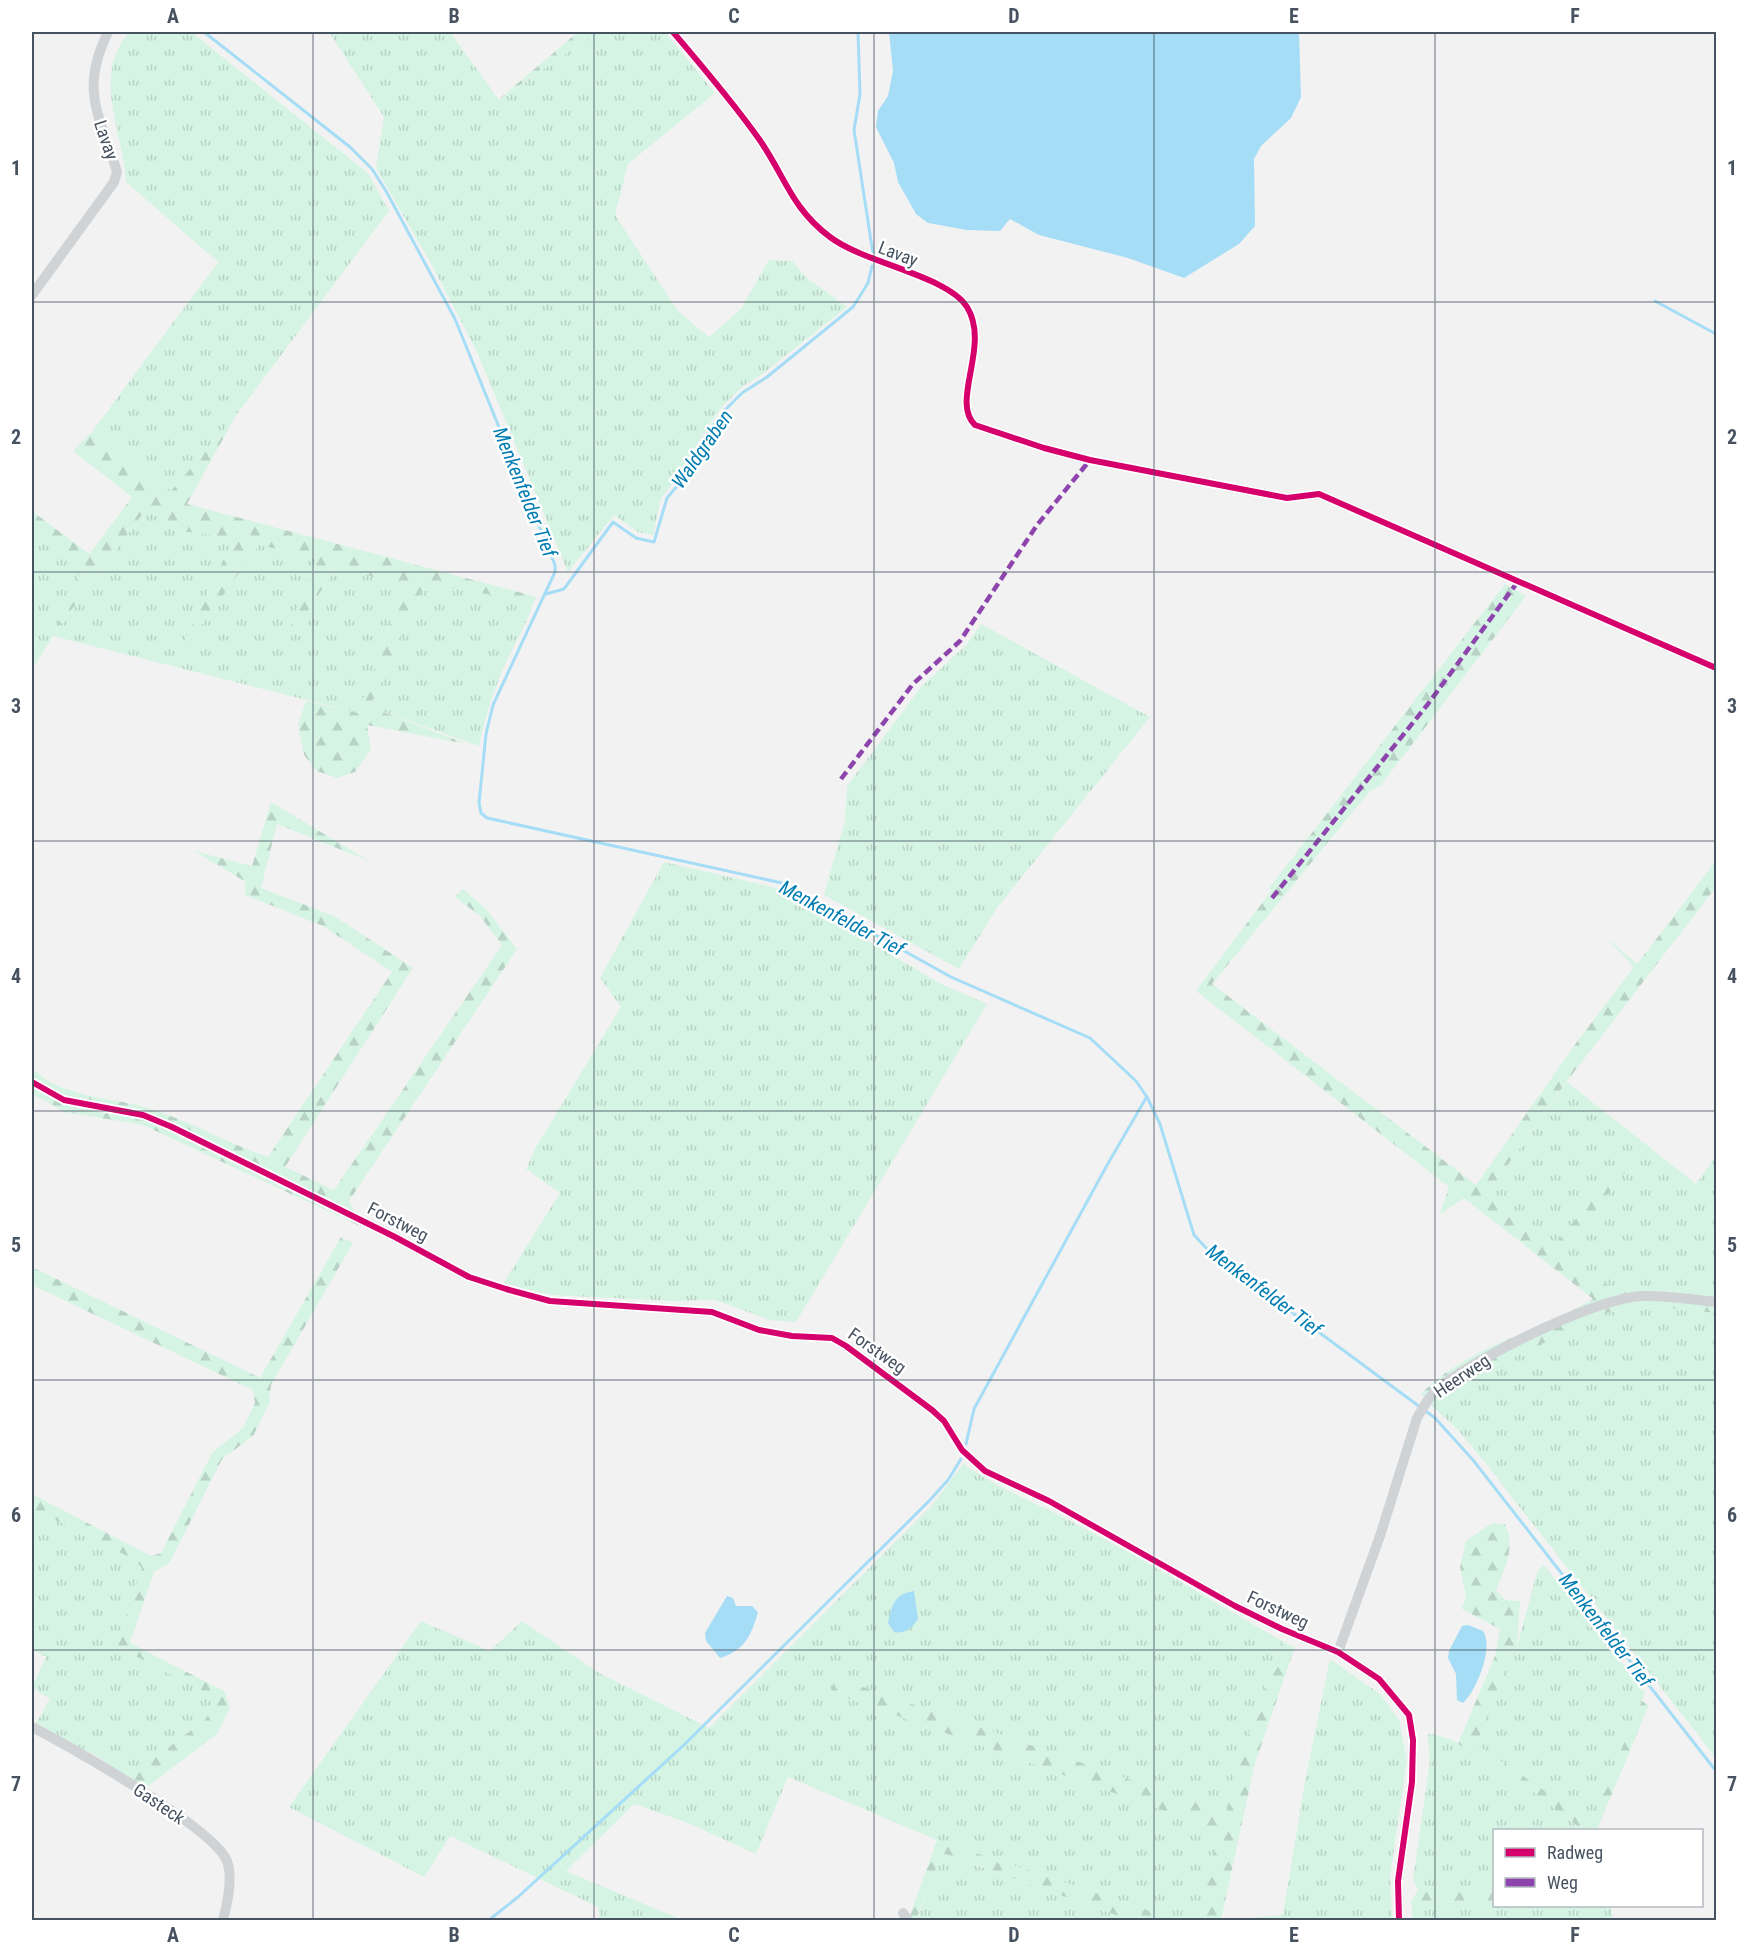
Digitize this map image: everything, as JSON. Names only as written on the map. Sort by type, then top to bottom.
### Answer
[{"type":"street","name":"Lavay","points":[[32,295],[114,182],[117,172],[95,109],[92,81],[108,32]]},
{"type":"street","name":"Lavay","points":[[673,32],[759,139],[777,167],[790,196],[808,219],[856,254],[948,290],[967,306],[976,329],[974,357],[965,404],[969,420],[975,425],[995,434],[1090,459],[1287,498],[1320,494],[1716,668]]},
{"type":"street","name":"Forstweg","points":[[32,1082],[64,1100],[143,1115],[172,1127],[395,1237],[469,1277],[550,1301],[702,1310],[730,1317],[759,1330],[792,1336],[832,1338],[846,1346],[932,1410],[944,1421],[962,1450],[985,1472],[1060,1507],[1235,1606],[1281,1629],[1338,1652],[1379,1679],[1410,1715],[1414,1760],[1398,1881],[1399,1920]]},
{"type":"street","name":"Heerweg","points":[[1338,1652],[1380,1536],[1417,1418],[1426,1401],[1440,1386],[1472,1366],[1607,1302],[1642,1296],[1716,1302]]},
{"type":"street","name":"Gasteck","points":[[32,1727],[92,1759],[194,1827],[220,1849],[228,1863],[223,1920]]},
{"type":"green space","points":[[129,32],[191,32],[368,173],[389,211],[235,417],[171,491],[92,432],[218,262],[126,182],[112,105],[111,86],[112,67],[118,49]]},
{"type":"green space","points":[[329,32],[450,32],[499,100],[597,32],[665,32],[715,93],[628,164],[615,215],[678,311],[709,337],[741,309],[769,260],[792,261],[806,277],[847,307],[764,373],[743,386],[720,409],[698,442],[685,469],[661,498],[653,535],[638,532],[614,515],[568,572],[477,352],[434,269],[376,168],[384,117]]},
{"type":"green space","points":[[578,32],[597,32],[498,100]]},
{"type":"green space","points":[[235,417],[187,504],[537,597],[533,603],[439,585],[424,586],[370,707],[467,744],[367,725],[371,749],[355,772],[337,778],[317,771],[304,755],[298,725],[306,701],[358,713],[405,585],[337,567],[282,649],[317,558],[259,545],[173,665],[234,538],[181,531],[147,508],[52,636],[82,570],[32,532],[32,511],[89,554],[132,497],[73,451],[92,432],[171,491]]},
{"type":"green space","points":[[147,508],[181,531],[235,538],[175,661],[259,545],[317,558],[284,646],[337,567],[405,584],[358,713],[53,636],[32,669],[32,532],[82,570],[55,632]]},
{"type":"green space","points":[[1505,584],[1526,596],[1381,785],[1369,792],[1212,984],[1476,1185],[1579,1039],[1634,967],[1605,937],[1637,964],[1716,861],[1716,887],[1567,1081],[1487,1194],[1555,1245],[1639,1140],[1646,1146],[1562,1251],[1617,1292],[1644,1289],[1716,1296],[1716,1313],[1645,1306],[1606,1313],[1479,1374],[1432,1406],[1421,1394],[1460,1364],[1593,1299],[1464,1198],[1440,1214],[1449,1187],[1196,991],[1272,890],[1269,888]]},
{"type":"green space","points":[[439,585],[533,603],[499,680],[479,746],[370,707],[424,586]]},
{"type":"green space","points":[[981,624],[1150,717],[997,908],[959,969],[824,895],[845,820],[847,786],[921,687],[966,645]]},
{"type":"green space","points":[[271,802],[369,861],[277,824],[261,888],[334,916],[413,968],[285,1167],[334,1190],[502,945],[480,916],[455,897],[463,889],[486,909],[517,949],[349,1201],[362,1227],[143,1125],[65,1112],[32,1094],[32,1068],[58,1086],[162,1113],[268,1157],[392,972],[323,926],[245,895],[246,882],[194,851],[252,866]]},
{"type":"green space","points":[[664,862],[781,889],[941,984],[987,1004],[796,1322],[770,1320],[715,1300],[674,1301],[552,1295],[503,1284],[560,1193],[526,1169],[536,1147],[621,1007],[600,978]]},
{"type":"green space","points":[[1567,1082],[1696,1184],[1716,1156],[1716,1296],[1644,1289],[1617,1292],[1487,1194]]},
{"type":"green space","points":[[341,1237],[353,1243],[271,1385],[269,1404],[253,1436],[222,1459],[170,1562],[154,1572],[130,1643],[224,1691],[230,1708],[218,1733],[144,1789],[128,1778],[205,1720],[213,1706],[211,1695],[116,1646],[142,1568],[135,1560],[32,1508],[32,1494],[151,1556],[161,1553],[212,1453],[243,1428],[255,1403],[253,1390],[32,1285],[32,1267],[260,1378]]},
{"type":"green space","points":[[1645,1306],[1716,1313],[1716,1758],[1483,1460],[1457,1429],[1432,1406],[1479,1374],[1606,1313]]},
{"type":"green space","points":[[963,1464],[1007,1490],[1109,1542],[1282,1641],[1240,1758],[1226,1813],[837,1678],[836,1694],[1204,1825],[1218,1836],[1199,1920],[1177,1920],[937,1840],[788,1777],[756,1854],[688,1823],[634,1804],[566,1871],[682,1920],[600,1920],[598,1907],[450,1836],[424,1877],[289,1807],[421,1621],[490,1651],[522,1621],[599,1673],[709,1728],[932,1505]]},
{"type":"green space","points":[[32,1508],[135,1560],[143,1568],[116,1646],[211,1695],[213,1706],[205,1720],[128,1778],[95,1755],[35,1725],[50,1699],[32,1688],[46,1657],[32,1650]]},
{"type":"green space","points":[[1492,1523],[1505,1524],[1510,1541],[1508,1557],[1496,1590],[1505,1600],[1520,1601],[1517,1647],[1505,1657],[1503,1675],[1476,1744],[1590,1822],[1642,1701],[1649,1705],[1597,1829],[1582,1829],[1530,1790],[1458,1744],[1495,1656],[1500,1629],[1462,1609],[1466,1596],[1460,1567],[1466,1541]]},
{"type":"green space","points":[[1544,1565],[1645,1693],[1590,1823],[1475,1744],[1503,1675],[1505,1657],[1517,1647],[1537,1572]]},
{"type":"green space","points":[[1282,1641],[1295,1647],[1255,1763],[1221,1920],[1199,1920],[1218,1836],[1204,1825],[836,1694],[831,1688],[837,1678],[1226,1813],[1240,1758]]},
{"type":"green space","points":[[1330,1659],[1381,1695],[1399,1720],[1407,1760],[1390,1876],[1392,1920],[1221,1920],[1283,1915],[1306,1776]]},
{"type":"green space","points":[[1427,1734],[1443,1737],[1463,1746],[1507,1773],[1582,1829],[1493,1829],[1493,1889],[1418,1889],[1413,1880],[1430,1761]]},
{"type":"green space","points":[[937,1840],[1177,1920],[1130,1920],[942,1853],[916,1920],[909,1918]]},
{"type":"green space","points":[[941,1853],[1130,1920],[917,1920]]},
{"type":"green space","points":[[1418,1889],[1493,1889],[1493,1901],[1411,1902]]},
{"type":"green space","points":[[1493,1901],[1493,1907],[1611,1907],[1613,1920],[1413,1920],[1411,1902]]},
{"type":"water","points":[[889,32],[1299,32],[1301,97],[1291,118],[1261,146],[1254,159],[1255,226],[1239,244],[1184,278],[1128,258],[1039,235],[1010,219],[1000,231],[967,230],[928,223],[916,214],[898,182],[894,163],[876,127],[878,111],[888,96],[893,71]]},
{"type":"water","points":[[914,1591],[918,1619],[908,1630],[894,1632],[888,1623],[895,1601],[907,1592]]},
{"type":"water","points":[[727,1596],[733,1598],[736,1606],[752,1606],[758,1612],[746,1641],[736,1651],[720,1658],[706,1641],[705,1633]]},
{"type":"water","points":[[1468,1625],[1483,1631],[1486,1647],[1482,1668],[1474,1689],[1463,1703],[1457,1700],[1456,1674],[1448,1658],[1449,1651],[1462,1626]]},
{"type":"waterway","name":"Menkenfelder Tief","points":[[204,32],[350,147],[372,169],[455,319],[555,565],[555,572],[493,705],[486,734],[479,803],[481,813],[487,818],[782,883],[951,977],[1090,1038],[1136,1081],[1147,1097],[1160,1124],[1194,1235],[1209,1251],[1435,1418],[1473,1460],[1716,1771]]},
{"type":"waterway","name":"Waldgraben","points":[[858,32],[860,94],[854,130],[873,254]]},
{"type":"waterway","name":"Waldgraben","points":[[546,594],[564,589],[613,522],[636,538],[654,542],[667,498],[689,472],[702,441],[724,411],[742,393],[767,377],[853,307],[868,283],[872,266]]},
{"type":"waterway","points":[[1655,301],[1716,334]]},
{"type":"waterway","points":[[966,1444],[974,1409],[1146,1098]]},
{"type":"waterway","points":[[489,1920],[518,1897],[685,1744],[929,1501],[948,1480],[961,1459]]},
{"type":"marked path","points":[[841,779],[913,684],[960,641],[1037,525],[1090,460]]},
{"type":"marked path","points":[[1272,898],[1428,704],[1519,580]]},
{"type":"cycle path","points":[[673,32],[749,125],[797,203],[817,226],[830,237],[863,255],[942,287],[957,296],[967,307],[973,322],[975,339],[967,402],[968,415],[975,425],[1044,448],[1090,460],[1287,498],[1319,494],[1716,668]]},
{"type":"cycle path","points":[[32,1082],[64,1100],[143,1115],[172,1127],[395,1237],[469,1277],[550,1301],[712,1312],[759,1330],[792,1336],[832,1338],[846,1346],[932,1410],[944,1421],[962,1450],[985,1471],[1049,1501],[1235,1606],[1282,1629],[1338,1652],[1379,1679],[1409,1715],[1413,1740],[1412,1782],[1398,1881],[1399,1920]]}]
